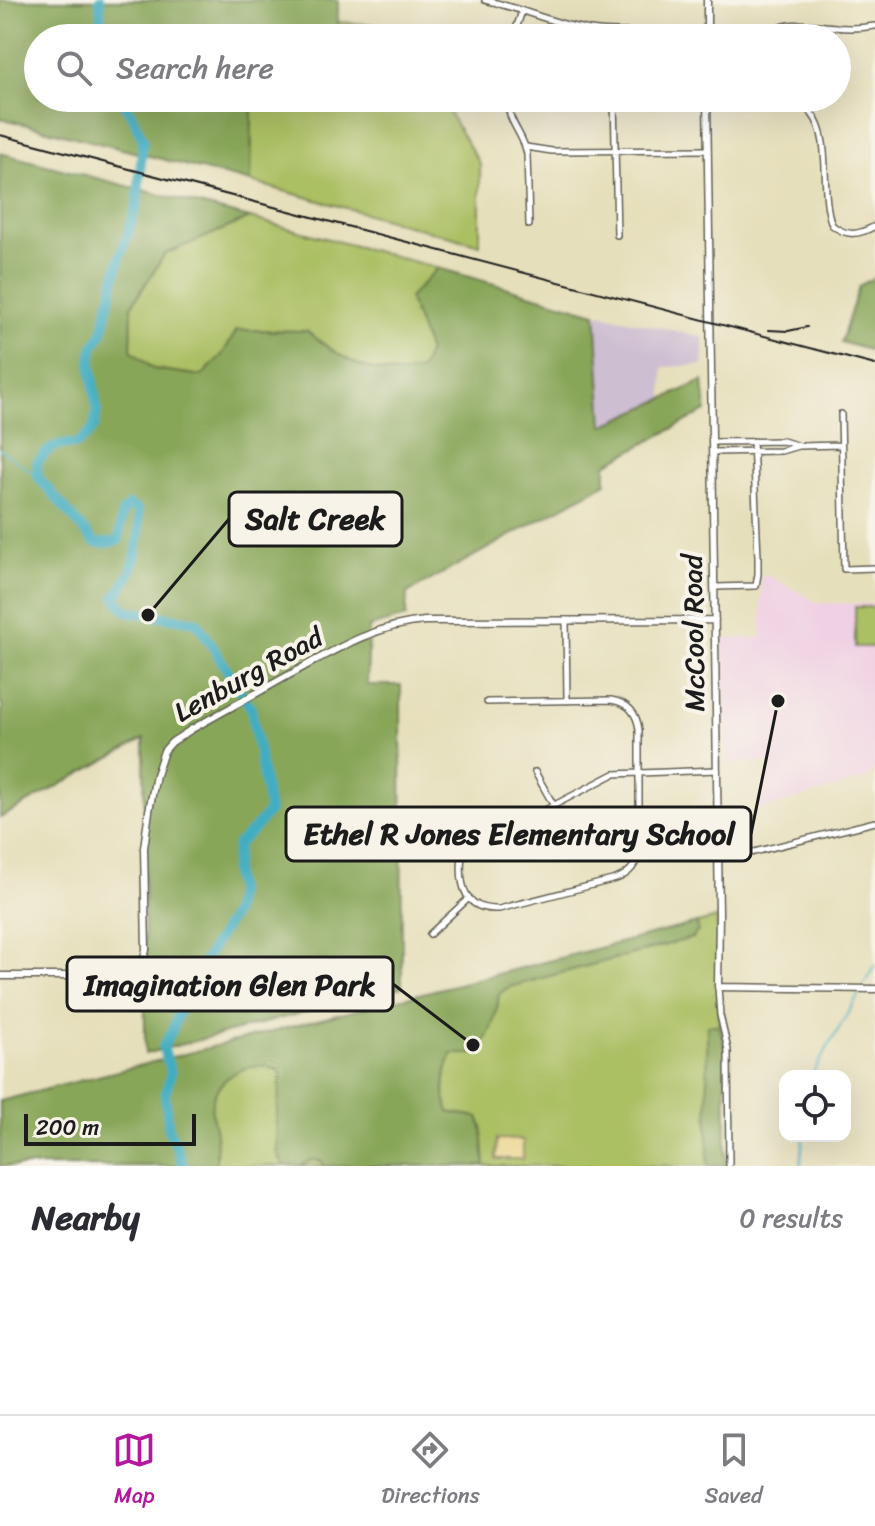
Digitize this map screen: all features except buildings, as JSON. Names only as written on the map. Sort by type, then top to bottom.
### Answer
[{"type":"street","points":[[485,0],[564,24]]},
{"type":"street","points":[[707,0],[707,24]]},
{"type":"street","points":[[518,24],[522,11]]},
{"type":"street","points":[[791,24],[814,24]]},
{"type":"street","points":[[851,28],[875,26]]},
{"type":"street","points":[[510,112],[526,147],[529,225]]},
{"type":"street","points":[[614,112],[617,235]]},
{"type":"street","name":"McCool Road","points":[[707,112],[718,987],[720,1015],[728,1050],[729,1166]]},
{"type":"street","points":[[810,112],[823,137],[825,201],[832,225],[848,234],[860,233],[875,226]]},
{"type":"street","points":[[526,147],[552,151],[708,150]]},
{"type":"street","points":[[841,414],[844,569],[875,568]]},
{"type":"street","points":[[715,587],[756,586],[758,557],[753,441]]},
{"type":"street","points":[[712,442],[783,441],[799,446]]},
{"type":"street","points":[[713,452],[781,451],[799,446],[841,445]]},
{"type":"street","points":[[566,620],[567,701]]},
{"type":"street","name":"Lenburg Road","points":[[0,976],[119,976],[138,969],[146,950],[145,837],[156,775],[168,746],[178,737],[354,639],[395,625],[440,621],[715,620]]},
{"type":"street","points":[[468,813],[461,879],[469,898],[480,906],[499,909],[616,879],[629,872],[637,861],[640,848],[638,723],[628,706],[611,700],[487,702]]},
{"type":"street","points":[[434,809],[516,818],[534,815],[606,777],[623,772],[717,770]]},
{"type":"street","points":[[535,772],[554,806]]},
{"type":"street","points":[[718,858],[734,857],[875,822]]},
{"type":"street","points":[[430,934],[469,898]]},
{"type":"street","points":[[718,987],[875,989]]},
{"type":"shaded area","points":[[596,313],[703,337],[703,365],[663,367],[663,400],[603,427]]},
{"type":"shaded area","points":[[761,576],[769,576],[818,603],[875,604],[875,768],[868,778],[759,810],[772,762],[726,764],[723,639],[762,638]]},
{"type":"green space","points":[[0,0],[338,0],[338,24],[24,24],[24,112],[252,112],[251,182],[0,118]]},
{"type":"green space","points":[[252,112],[449,112],[480,164],[480,245],[251,182]]},
{"type":"green space","points":[[0,153],[250,218],[165,254],[132,305],[131,350],[153,369],[202,376],[222,355],[237,330],[307,331],[339,354],[363,366],[388,373],[421,370],[429,351],[409,298],[438,268],[596,313],[603,426],[703,381],[706,411],[606,464],[606,483],[407,593],[406,617],[369,627],[367,685],[401,685],[402,987],[145,1054],[144,739],[0,818]]},
{"type":"green space","points":[[250,218],[438,268],[409,298],[429,352],[421,370],[401,374],[363,368],[327,348],[307,331],[237,330],[222,355],[202,376],[153,369],[131,350],[132,305],[165,254]]},
{"type":"green space","points":[[875,277],[875,352],[841,342],[859,286]]},
{"type":"green space","points":[[855,607],[875,607],[875,647],[855,647]]},
{"type":"green space","points":[[717,918],[718,1017],[725,1048],[726,1166],[0,1166],[0,1102]]},
{"type":"green space","points":[[697,923],[698,931],[692,938],[509,987],[499,994],[495,1018],[485,1040],[476,1054],[452,1054],[444,1083],[449,1112],[478,1117],[482,1127],[485,1166],[324,1166],[322,1161],[311,1160],[301,1166],[285,1166],[278,1156],[276,1124],[281,1073],[261,1066],[240,1070],[215,1093],[212,1114],[216,1134],[216,1166],[0,1166],[0,1101]]},
{"type":"green space","points":[[707,1025],[719,1025],[725,1048],[726,1166],[708,1166]]},
{"type":"sand","points":[[497,1139],[523,1140],[523,1159],[496,1159]]},
{"type":"waterway","points":[[100,0],[101,24]]},
{"type":"waterway","points":[[130,112],[143,140],[137,205],[120,257],[102,333],[93,348],[91,363],[97,411],[94,427],[77,444],[54,447],[37,463],[38,477],[95,543],[119,540],[122,513],[129,505],[138,510],[135,556],[130,573],[115,597],[126,611],[197,622],[251,708],[269,811],[238,844],[234,871],[237,891],[234,912],[182,1003],[163,1047],[171,1073],[165,1095],[169,1131],[183,1166]]},
{"type":"waterway","points":[[0,449],[38,477]]},
{"type":"waterway","points":[[864,984],[875,965]]},
{"type":"waterway","points":[[815,1070],[859,994]]},
{"type":"waterway","points":[[801,1166],[803,1142]]},
{"type":"railway","points":[[0,135],[875,365]]},
{"type":"railway","points":[[768,330],[788,331],[807,327]]},
{"type":"place","name":"Salt Creek","points":[[148,615]]},
{"type":"place","name":"Ethel R Jones Elementary School","points":[[778,701]]},
{"type":"place","name":"Imagination Glen Park","points":[[473,1045]]}]
